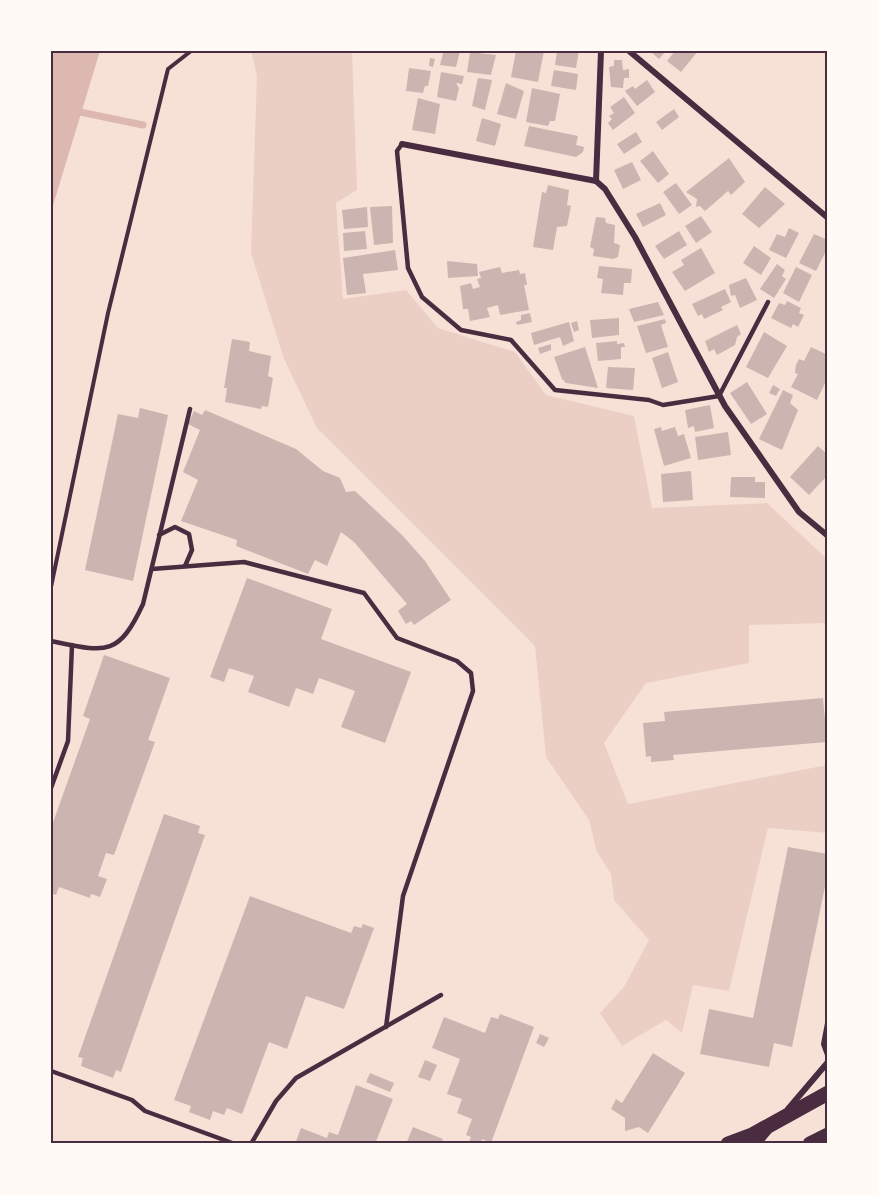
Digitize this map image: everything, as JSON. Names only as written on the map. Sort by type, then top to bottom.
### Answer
[{"type":"main road","points":[[728,1144],[752,1135],[828,1093]]},
{"type":"main road","points":[[810,1144],[828,1135]]},
{"type":"street","points":[[596,181],[601,51]]},
{"type":"street","points":[[629,51],[828,218]]},
{"type":"street","points":[[402,144],[596,181],[605,189],[635,237],[719,396],[799,512],[828,536]]},
{"type":"street","points":[[828,1023],[824,1044],[828,1055]]},
{"type":"street","points":[[758,1144],[828,1062]]},
{"type":"lane","points":[[402,144],[397,152],[408,268],[422,297],[461,330],[511,340],[555,390],[649,400],[663,405],[719,396],[768,302]]},
{"type":"lane","points":[[51,641],[94,649],[114,647],[130,632],[143,604],[190,409]]},
{"type":"lane","points":[[159,535],[175,527],[189,534],[192,550],[185,566]]},
{"type":"lane","points":[[152,569],[244,562],[364,593],[397,638],[457,661],[471,673],[473,691],[403,896],[386,1027]]},
{"type":"lane","points":[[51,788],[68,741],[72,645]]},
{"type":"lane","points":[[251,1144],[276,1101],[296,1078],[441,995]]},
{"type":"lane","points":[[51,1071],[132,1100],[145,1111],[235,1144]]},
{"type":"path","points":[[51,587],[108,313],[168,69],[191,51]]},
{"type":"shaded area","points":[[51,51],[100,51],[51,212]]},
{"type":"shaded area","points":[[251,51],[352,51],[357,190],[336,203],[343,299],[406,290],[438,328],[515,352],[546,395],[634,416],[652,508],[767,503],[828,560],[828,623],[749,625],[749,663],[646,683],[604,743],[628,804],[827,765],[828,833],[768,828],[729,991],[693,985],[682,1033],[666,1020],[622,1046],[600,1013],[624,987],[649,940],[614,900],[611,874],[597,852],[589,820],[546,757],[535,646],[317,428],[284,359],[251,253],[257,76]]},
{"type":"building","points":[[440,51],[460,51],[456,67],[440,65],[443,53]]},
{"type":"building","points":[[516,51],[544,51],[538,82],[511,77]]},
{"type":"building","points":[[557,51],[579,51],[576,68],[555,65]]},
{"type":"building","points":[[650,51],[666,51],[659,59]]},
{"type":"building","points":[[675,51],[698,51],[681,72],[667,61]]},
{"type":"building","points":[[470,52],[496,55],[491,75],[467,72]]},
{"type":"building","points":[[430,58],[435,59],[433,67],[429,66]]},
{"type":"building","points":[[614,60],[622,60],[623,70],[629,69],[629,78],[624,78],[623,88],[611,87],[609,67],[614,66]]},
{"type":"building","points":[[409,68],[431,71],[428,86],[425,86],[423,93],[406,91]]},
{"type":"building","points":[[554,70],[578,74],[576,90],[551,86]]},
{"type":"building","points":[[441,72],[464,76],[462,84],[456,83],[459,88],[456,101],[437,97]]},
{"type":"building","points":[[478,78],[492,80],[485,110],[472,106]]},
{"type":"building","points":[[647,80],[655,92],[637,106],[625,91],[633,86],[635,89]]},
{"type":"building","points":[[506,83],[524,91],[516,119],[497,114]]},
{"type":"building","points":[[532,88],[560,94],[555,121],[550,121],[548,126],[526,122]]},
{"type":"building","points":[[624,97],[635,113],[613,130],[608,123],[612,119],[609,116],[614,113],[610,107]]},
{"type":"building","points":[[418,98],[440,104],[435,134],[412,130]]},
{"type":"building","points":[[674,109],[679,117],[662,130],[656,122]]},
{"type":"building","points":[[482,118],[501,124],[495,146],[476,141]]},
{"type":"building","points":[[529,126],[578,136],[576,145],[584,147],[583,152],[576,157],[524,146]]},
{"type":"building","points":[[636,132],[642,142],[624,154],[617,144]]},
{"type":"building","points":[[653,151],[669,174],[658,183],[640,161]]},
{"type":"building","points":[[729,158],[745,182],[731,195],[728,191],[705,211],[700,206],[696,207],[697,199],[686,192]]},
{"type":"building","points":[[632,162],[641,180],[623,189],[614,170]]},
{"type":"building","points":[[676,183],[692,205],[679,214],[663,192]]},
{"type":"building","points":[[548,185],[569,190],[567,205],[571,206],[567,226],[557,227],[553,250],[533,247],[542,192],[546,193]]},
{"type":"building","points":[[765,187],[785,204],[759,228],[742,214]]},
{"type":"building","points":[[660,203],[666,215],[643,227],[636,214]]},
{"type":"building","points":[[392,206],[393,243],[374,245],[370,207]]},
{"type":"building","points":[[367,207],[368,227],[344,229],[342,210]]},
{"type":"building","points":[[701,216],[712,232],[696,243],[685,226]]},
{"type":"building","points":[[596,217],[605,218],[606,223],[615,225],[614,243],[620,245],[618,257],[613,259],[593,256],[594,249],[590,247]]},
{"type":"building","points":[[789,228],[799,233],[786,258],[769,250],[777,234],[785,237]]},
{"type":"building","points":[[365,231],[367,249],[344,251],[343,233]]},
{"type":"building","points":[[679,231],[687,245],[664,259],[655,246]]},
{"type":"building","points":[[814,234],[828,240],[828,247],[816,271],[799,263]]},
{"type":"building","points":[[754,246],[771,258],[761,275],[743,263]]},
{"type":"building","points":[[701,248],[715,273],[685,291],[672,272],[684,265],[681,260]]},
{"type":"building","points":[[395,250],[398,270],[363,274],[366,293],[347,295],[343,258]]},
{"type":"building","points":[[447,261],[477,264],[478,276],[448,278]]},
{"type":"building","points":[[777,264],[785,270],[782,276],[786,279],[774,298],[760,289]]},
{"type":"building","points":[[599,266],[632,269],[631,283],[624,283],[623,295],[601,293],[603,279],[597,278]]},
{"type":"building","points":[[500,267],[502,273],[519,270],[520,274],[525,273],[527,285],[524,285],[529,310],[500,315],[498,305],[487,308],[490,317],[470,321],[468,309],[463,309],[460,286],[471,283],[473,289],[480,287],[477,279],[481,278],[479,272]]},
{"type":"building","points":[[796,267],[812,275],[799,302],[783,293]]},
{"type":"building","points":[[746,278],[757,300],[740,308],[735,295],[731,296],[729,285]]},
{"type":"building","points":[[725,289],[731,302],[721,307],[723,310],[704,319],[702,314],[698,316],[692,304]]},
{"type":"building","points":[[787,301],[801,308],[799,313],[804,315],[798,327],[793,324],[791,328],[771,318],[779,303],[785,305]]},
{"type":"building","points":[[658,302],[664,315],[634,322],[629,309]]},
{"type":"building","points":[[530,313],[532,322],[517,325],[516,322],[521,320],[521,315]]},
{"type":"building","points":[[619,318],[619,335],[592,338],[590,320]]},
{"type":"building","points":[[665,319],[666,323],[661,325],[668,347],[646,353],[637,326]]},
{"type":"building","points":[[577,321],[579,330],[574,332],[571,323]]},
{"type":"building","points":[[569,322],[574,341],[563,346],[560,337],[534,345],[531,333]]},
{"type":"building","points":[[737,325],[741,334],[737,337],[735,345],[717,355],[714,349],[709,352],[705,341]]},
{"type":"building","points":[[764,332],[787,346],[768,378],[746,367]]},
{"type":"building","points":[[232,339],[250,342],[249,351],[271,356],[268,376],[273,378],[268,407],[262,406],[261,409],[225,402],[227,388],[224,388]]},
{"type":"building","points":[[617,341],[617,344],[624,343],[625,347],[621,347],[621,359],[598,361],[596,343]]},
{"type":"building","points":[[551,344],[551,350],[540,354],[538,348]]},
{"type":"building","points":[[585,347],[598,388],[566,383],[562,379],[554,357]]},
{"type":"building","points":[[811,347],[828,355],[828,377],[817,400],[791,387],[798,374],[795,373],[799,359],[804,361]]},
{"type":"building","points":[[668,352],[678,382],[662,388],[652,358]]},
{"type":"building","points":[[608,367],[635,368],[633,390],[606,388]]},
{"type":"building","points":[[747,382],[767,414],[751,424],[730,393]]},
{"type":"building","points":[[773,385],[780,389],[776,396],[769,393]]},
{"type":"building","points":[[783,390],[793,395],[790,403],[798,410],[782,450],[759,439]]},
{"type":"building","points":[[710,405],[714,428],[695,432],[694,426],[688,428],[685,410]]},
{"type":"building","points":[[140,408],[168,415],[133,581],[85,570],[118,414],[138,418]]},
{"type":"building","points":[[205,410],[296,449],[323,471],[340,478],[346,492],[355,491],[403,536],[425,561],[451,600],[414,625],[411,621],[406,624],[398,611],[407,604],[354,542],[341,532],[327,566],[315,560],[308,574],[236,546],[237,540],[181,521],[198,480],[183,472],[200,430],[188,424],[194,411],[202,415]]},
{"type":"building","points":[[661,427],[662,431],[675,427],[678,436],[684,434],[691,458],[664,466],[654,429]]},
{"type":"building","points":[[728,432],[731,455],[698,460],[695,437]]},
{"type":"building","points":[[818,446],[828,455],[828,475],[809,495],[790,477]]},
{"type":"building","points":[[691,471],[693,500],[663,502],[661,474]]},
{"type":"building","points":[[731,477],[755,477],[755,482],[765,482],[765,498],[730,497]]},
{"type":"building","points":[[247,578],[332,609],[321,639],[411,672],[385,743],[341,727],[355,691],[319,678],[313,694],[296,688],[289,707],[248,692],[254,676],[229,668],[224,682],[210,677]]},
{"type":"building","points":[[104,655],[170,678],[148,740],[155,742],[114,855],[106,853],[98,876],[107,879],[100,897],[91,894],[90,898],[59,887],[56,895],[51,893],[51,828],[90,719],[83,716]]},
{"type":"building","points":[[823,698],[827,742],[673,755],[674,760],[651,762],[651,756],[646,757],[643,723],[665,721],[664,712]]},
{"type":"building","points":[[164,814],[200,826],[198,833],[205,835],[121,1072],[116,1070],[113,1078],[81,1066],[83,1058],[78,1057]]},
{"type":"building","points":[[788,847],[828,854],[828,872],[792,1047],[774,1043],[769,1067],[700,1054],[709,1009],[753,1018]]},
{"type":"building","points":[[250,896],[351,933],[354,926],[361,928],[363,924],[374,928],[344,1009],[306,996],[287,1049],[269,1042],[242,1114],[227,1108],[224,1115],[213,1111],[210,1120],[189,1112],[191,1106],[174,1100]]},
{"type":"building","points":[[500,1014],[534,1027],[491,1143],[482,1139],[481,1144],[468,1144],[471,1137],[466,1135],[472,1119],[457,1113],[462,1099],[447,1094],[460,1059],[432,1048],[444,1017],[485,1033],[491,1017],[498,1019]]},
{"type":"building","points":[[540,1034],[549,1038],[544,1047],[536,1043]]},
{"type":"building","points":[[653,1053],[685,1073],[648,1133],[639,1127],[625,1131],[625,1118],[611,1109],[616,1099],[622,1103]]},
{"type":"building","points":[[425,1060],[437,1065],[430,1081],[418,1077]]},
{"type":"building","points":[[370,1073],[394,1083],[390,1092],[366,1082]]},
{"type":"building","points":[[356,1085],[393,1099],[375,1144],[295,1144],[301,1128],[327,1138],[329,1132],[338,1135]]},
{"type":"building","points":[[413,1127],[443,1139],[441,1144],[406,1144]]},
{"type":"waterway","points":[[75,111],[143,125]]}]
